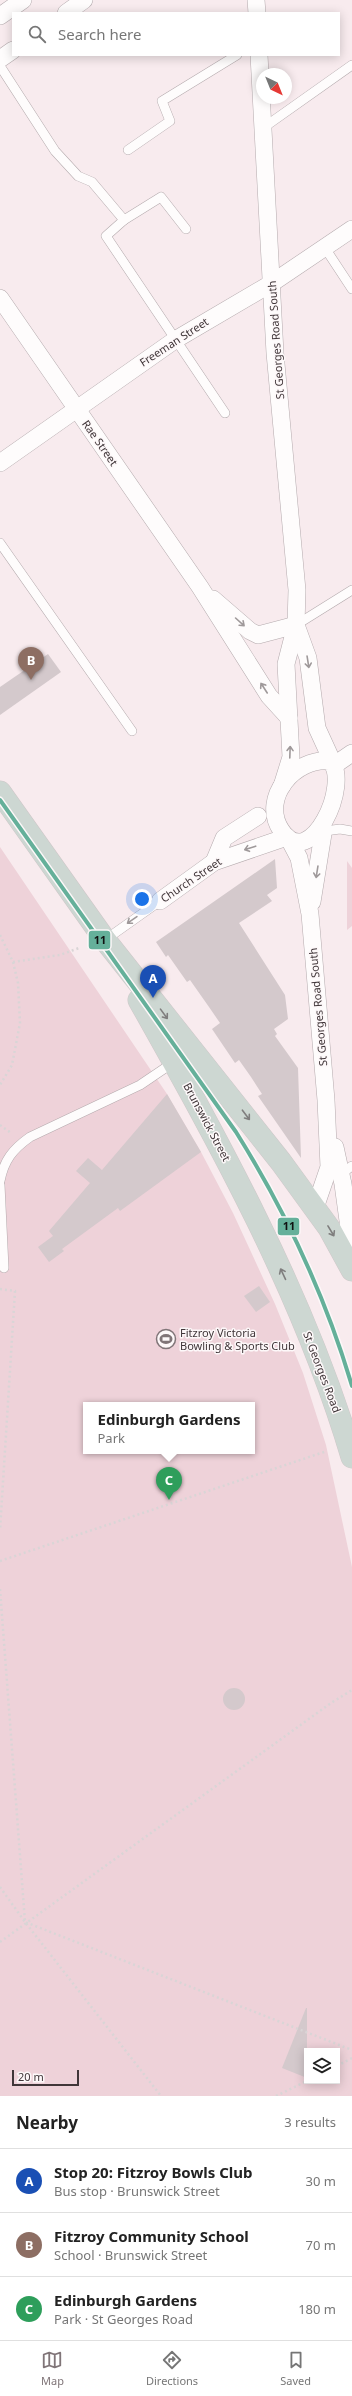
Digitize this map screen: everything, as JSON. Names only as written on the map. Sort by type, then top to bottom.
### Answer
[{"type":"highway","name":"Brunswick Street","points":[[0,792],[105,940],[232,1097],[315,1208],[329,1228],[352,1270]]},
{"type":"highway","name":"Brunswick Street","points":[[105,940],[174,1062],[245,1194],[299,1310]]},
{"type":"highway","name":"St Georges Road","points":[[299,1310],[351,1447]]},
{"type":"street","points":[[0,16],[23,0]]},
{"type":"street","points":[[67,12],[84,0]]},
{"type":"street","points":[[256,0],[257,12]]},
{"type":"street","points":[[0,59],[12,51]]},
{"type":"street","name":"St Georges Road South","points":[[259,56],[275,354],[296,575],[296,625],[286,664],[291,757],[282,786]]},
{"type":"street","name":"Freeman Street","points":[[0,463],[76,408],[175,340],[272,283],[352,229]]},
{"type":"street","name":"Rae Street","points":[[0,298],[200,587],[269,696],[289,718]]},
{"type":"street","name":"Rae Street","points":[[200,587],[250,631],[258,635],[296,625]]},
{"type":"street","name":"St Georges Road South","points":[[296,625],[308,658],[316,728],[334,764]]},
{"type":"street","points":[[334,764],[352,753]]},
{"type":"street","points":[[322,761],[334,764],[345,775],[349,786],[343,804],[324,833],[308,841],[288,838],[278,824],[274,813],[282,786],[289,775],[303,766],[322,761]]},
{"type":"street","points":[[214,862],[224,838],[258,816]]},
{"type":"street","name":"St Georges Road South","points":[[310,914],[324,833]]},
{"type":"street","name":"St Georges Road South","points":[[288,838],[299,858],[310,914],[326,1100],[329,1167],[315,1208]]},
{"type":"street","name":"Church Street","points":[[160,901],[214,862],[288,838]]},
{"type":"street","name":"St Georges Road South","points":[[326,1100],[347,1170],[352,1250]]},
{"type":"lane","points":[[128,150],[170,121],[162,101],[235,56]]},
{"type":"lane","points":[[263,128],[352,65]]},
{"type":"lane","points":[[0,66],[55,151],[78,176],[92,182],[124,220]]},
{"type":"lane","points":[[186,229],[161,197],[124,220],[106,236],[225,413]]},
{"type":"lane","points":[[325,248],[352,290]]},
{"type":"lane","points":[[0,543],[132,731]]},
{"type":"lane","points":[[296,625],[352,590]]},
{"type":"lane","points":[[324,833],[340,829],[352,831]]},
{"type":"lane","name":"Church Street","points":[[105,940],[160,901]]},
{"type":"lane","points":[[0,1181],[4,1164],[15,1148],[30,1137],[140,1085],[174,1062]]},
{"type":"lane","points":[[0,1185],[4,1268]]},
{"type":"path","points":[[0,935],[13,962],[18,983],[20,1023],[12,1065],[0,1085]]},
{"type":"path","points":[[13,962],[60,955],[79,948]]},
{"type":"path","points":[[0,1289],[16,1291],[0,1530]]},
{"type":"path","points":[[0,1561],[351,1447]]},
{"type":"path","points":[[0,1589],[25,1922]]},
{"type":"path","points":[[0,1942],[25,1922],[324,1707],[352,1690]]},
{"type":"path","points":[[0,1887],[25,1922],[161,2096]]},
{"type":"path","points":[[25,1922],[352,2050]]},
{"type":"path","points":[[340,2064],[352,2058]]},
{"type":"path","points":[[276,2096],[304,2082]]},
{"type":"shaded area","points":[[0,847],[167,1094],[201,1152],[233,1213],[275,1304],[303,1373],[326,1445],[352,1567],[352,2096],[0,2096]]},
{"type":"shaded area","points":[[347,861],[352,868],[352,926],[347,930]]},
{"type":"building","points":[[48,654],[61,672],[0,715],[0,687]]},
{"type":"building","points":[[275,859],[277,888],[267,895],[272,901],[239,923],[285,995],[288,1019],[274,1029],[277,1034],[275,1036],[298,1068],[301,1158],[258,1096],[262,1094],[251,1077],[239,1060],[235,1063],[212,1029],[220,1023],[190,980],[187,982],[168,955],[166,957],[156,942]]},
{"type":"building","points":[[167,1094],[201,1152],[120,1211],[118,1208],[62,1249],[64,1251],[49,1262],[38,1247],[53,1236],[49,1231],[90,1183],[76,1171],[88,1158],[102,1170]]},
{"type":"building","points":[[259,1286],[270,1302],[256,1312],[244,1296]]},
{"type":"building","points":[[234,1688],[242,1691],[245,1699],[242,1707],[234,1710],[226,1707],[223,1699],[226,1691]]},
{"type":"building","points":[[307,2008],[307,2048],[304,2048],[304,2077],[282,2068]]},
{"type":"transit line","name":"11","points":[[0,800],[236,1132],[288,1224],[303,1255],[330,1319],[352,1386]]},
{"type":"place","name":"Fitzroy Community School","points":[[31,680]]},
{"type":"place","name":"Stop 20: Fitzroy Bowls Club","points":[[153,998]]},
{"type":"place","name":"Fitzroy Victoria Bowling & Sports Club","points":[[166,1339]]},
{"type":"place","name":"Edinburgh Gardens","points":[[169,1500]]}]
